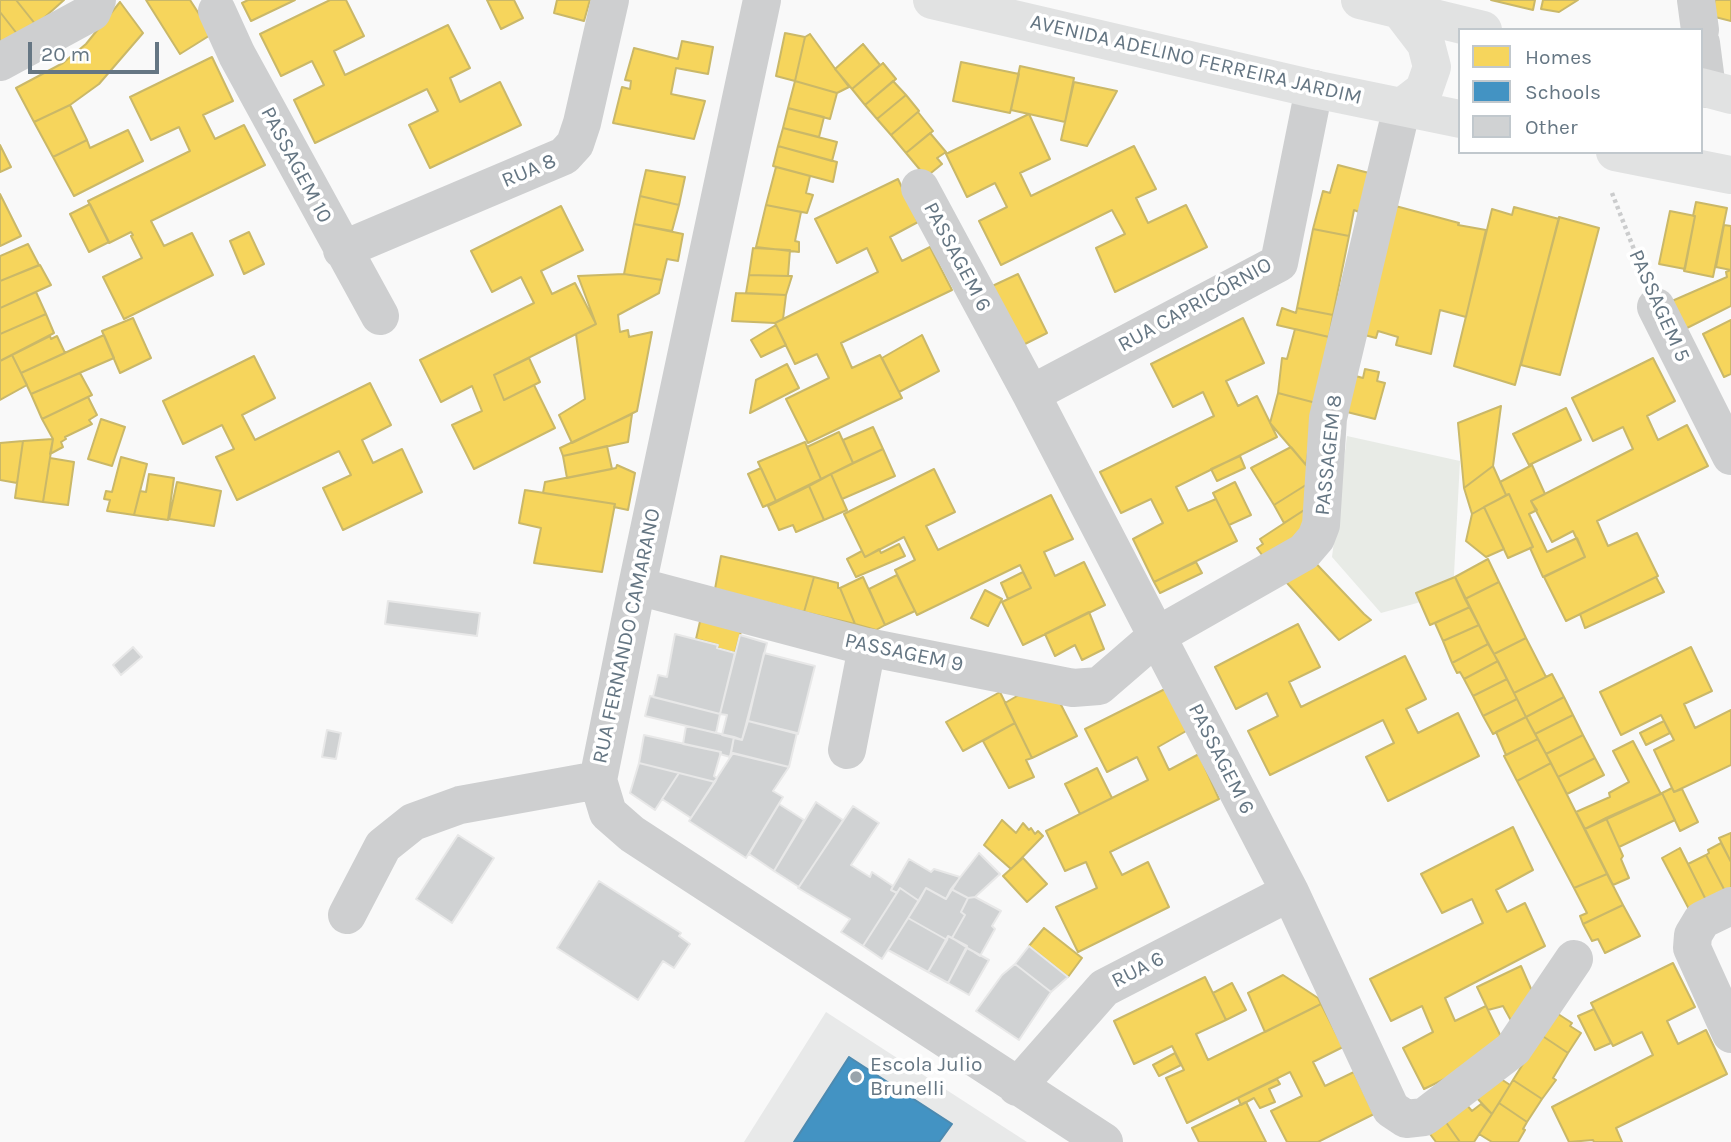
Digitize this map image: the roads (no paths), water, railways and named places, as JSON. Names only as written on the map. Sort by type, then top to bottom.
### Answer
[{"type":"main road","name":"AVENIDA ADELINO FERREIRA JARDIM","points":[[932,0],[1314,89],[1458,119]]},
{"type":"main road","points":[[1360,0],[1475,28]]},
{"type":"main road","points":[[1400,10],[1426,44],[1432,67],[1424,90],[1402,107]]},
{"type":"main road","points":[[1626,154],[1731,174]]},
{"type":"street","points":[[0,62],[92,12],[97,0]]},
{"type":"street","name":"RUA 8","points":[[342,250],[564,156],[575,144],[582,123],[610,0]]},
{"type":"street","name":"RUA FERNANDO CAMARANO","points":[[762,0],[598,780],[608,813],[632,834],[1104,1142]]},
{"type":"street","points":[[1696,0],[1699,28]]},
{"type":"street","name":"PASSAGEM 10","points":[[217,11],[237,55],[380,316]]},
{"type":"street","points":[[1703,51],[1713,90]]},
{"type":"street","name":"RUA CAPRICÓRNIO","points":[[1031,394],[1279,262],[1314,89]]},
{"type":"street","name":"PASSAGEM 8","points":[[1157,635],[1304,552],[1316,538],[1321,526],[1328,418],[1402,107]]},
{"type":"street","name":"PASSAGEM 6","points":[[920,188],[1031,394],[1290,892],[1391,1109],[1406,1119],[1424,1117],[1513,1049],[1574,959]]},
{"type":"street","name":"PASSAGEM 5","points":[[1656,307],[1731,456]]},
{"type":"street","name":"PASSAGEM 9","points":[[637,586],[867,647],[1085,689],[1099,686],[1157,635]]},
{"type":"street","points":[[847,750],[867,647]]},
{"type":"street","points":[[346,915],[383,846],[412,822],[460,805],[598,780]]},
{"type":"street","name":"RUA 6","points":[[1017,1087],[1104,988],[1290,892]]},
{"type":"street","points":[[1731,906],[1702,920],[1693,935],[1692,948],[1731,1034]]},
{"type":"place","name":"Escola Julio Brunelli","points":[[856,1077]]}]
